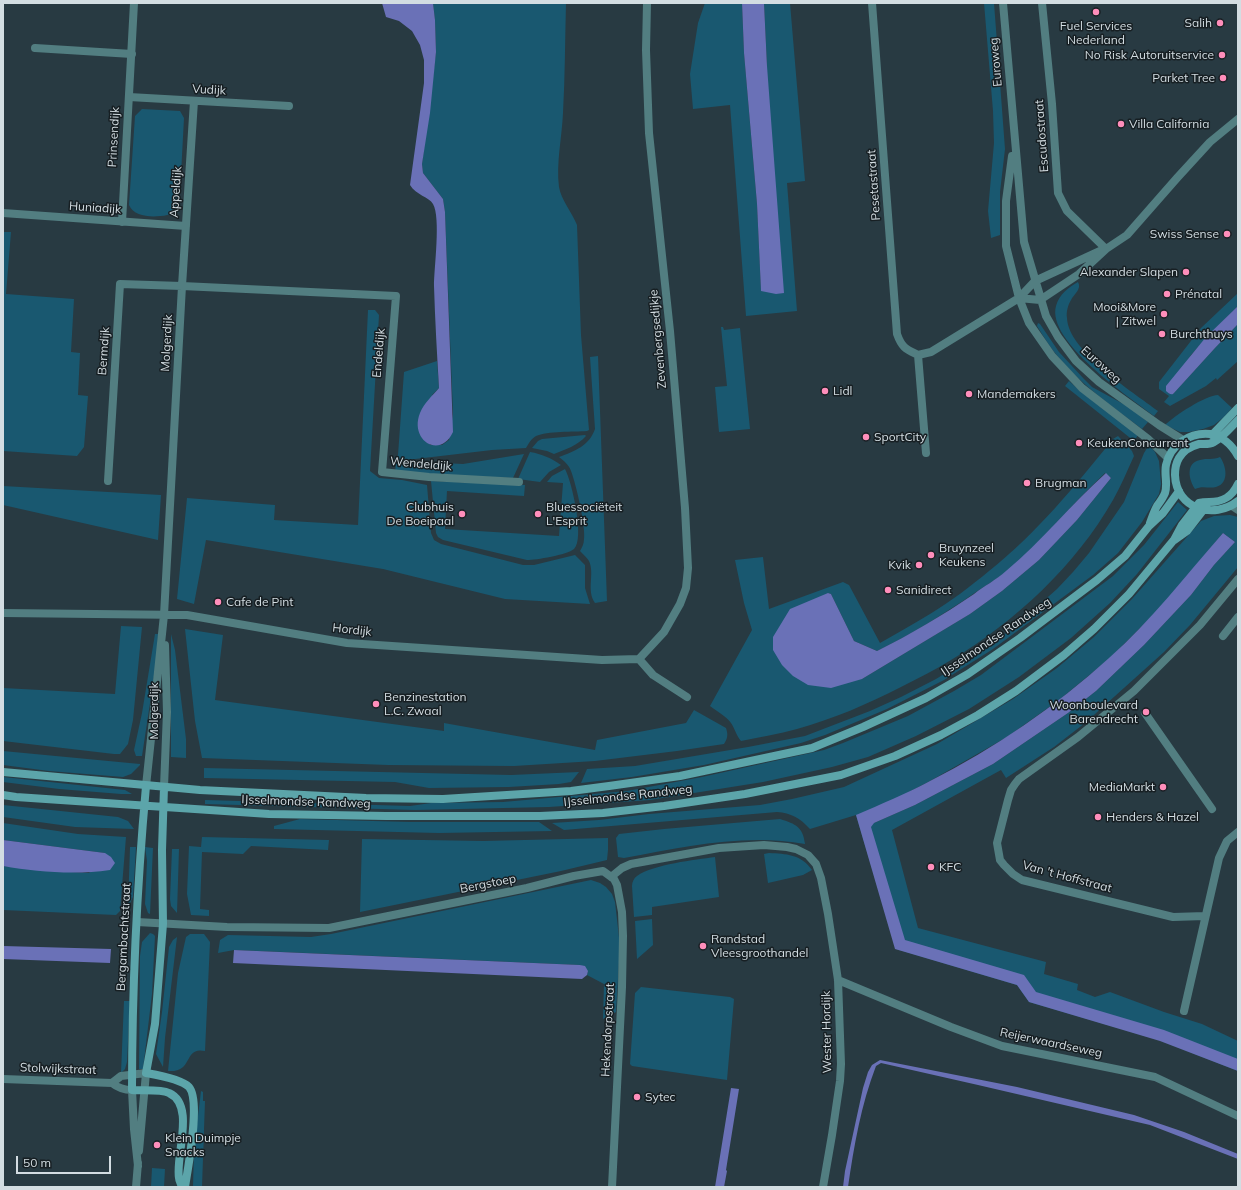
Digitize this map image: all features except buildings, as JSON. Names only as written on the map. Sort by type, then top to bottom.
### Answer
[{"type":"main road","points":[[1212,435],[1238,408]]},
{"type":"main road","points":[[1236,505],[1215,511],[1195,507],[1184,499],[1175,480],[1176,465],[1182,453],[1199,444],[1212,444],[1238,420]]},
{"type":"main road","points":[[1176,465],[1168,458],[1176,446],[1183,440],[1198,435],[1212,435],[1220,438],[1230,444],[1238,456]]},
{"type":"main road","name":"IJsselmondse Randweg","points":[[1149,526],[1166,488],[1166,467],[1168,458]]},
{"type":"main road","points":[[1195,507],[1203,502],[1221,501],[1229,497],[1238,484]]},
{"type":"main road","name":"IJsselmondse Randweg","points":[[3,772],[146,786],[366,798],[451,798],[571,791],[610,786],[680,776],[812,748],[863,727],[926,698],[968,674],[1020,638],[1097,580],[1125,556],[1149,526],[1163,513],[1179,491]]},
{"type":"main road","name":"IJsselmondse Randweg","points":[[3,795],[144,806],[277,814],[540,816],[603,813],[664,806],[745,794],[841,775],[895,756],[941,735],[1016,691],[1064,655],[1094,629],[1129,594],[1173,541],[1195,507]]},
{"type":"main road","name":"IJsselmondse Randweg","points":[[1173,541],[1187,531],[1204,510]]},
{"type":"main road","name":"Bergambachtstraat","points":[[132,1090],[134,971],[141,842],[146,786]]},
{"type":"main road","name":"Molgerdijk","points":[[164,787],[164,807]]},
{"type":"main road","name":"Bergambachtstraat","points":[[146,1073],[155,1024],[163,924],[164,807]]},
{"type":"main road","points":[[146,1073],[180,1081],[189,1087],[193,1093],[194,1116],[185,1187]]},
{"type":"main road","points":[[132,1090],[169,1093],[174,1096],[180,1104],[183,1117],[178,1177],[182,1187]]},
{"type":"street","name":"Prinsendijk","points":[[122,222],[134,3]]},
{"type":"street","name":"Zevenbergsedijkje","points":[[639,659],[664,632],[680,604],[686,588],[688,568],[671,346],[649,133],[646,50],[647,3]]},
{"type":"street","name":"Pesetastraat","points":[[872,3],[897,334],[900,343],[905,349],[918,355]]},
{"type":"street","name":"Euroweg","points":[[1003,3],[1014,144],[1024,242],[1046,316],[1058,337],[1076,361],[1099,382],[1159,425],[1183,440]]},
{"type":"street","name":"Escudostraat","points":[[1042,3],[1052,104],[1058,193],[1067,211],[1106,249]]},
{"type":"street","points":[[35,48],[132,54]]},
{"type":"street","name":"Vudijk","points":[[129,97],[289,106]]},
{"type":"street","name":"Appeldijk","points":[[182,286],[194,101]]},
{"type":"street","points":[[1018,298],[1040,300],[1079,274],[1106,249],[1127,235],[1206,146],[1238,119]]},
{"type":"street","name":"Euroweg","points":[[1014,144],[1006,201],[1006,246],[1018,298],[1029,322],[1052,356],[1082,388],[1148,439],[1168,458]]},
{"type":"street","name":"Huniadijk","points":[[3,213],[186,226]]},
{"type":"street","points":[[926,453],[918,355],[931,352],[1018,298],[1035,281],[1072,263],[1106,249]]},
{"type":"street","name":"Bermdijk","points":[[108,481],[120,284],[182,286]]},
{"type":"street","name":"Endeldijk","points":[[182,286],[396,296],[386,412]]},
{"type":"street","name":"Molgerdijk","points":[[146,786],[164,615],[182,286]]},
{"type":"street","name":"Wendeldijk","points":[[386,412],[382,472],[429,477],[519,482]]},
{"type":"street","name":"Van 't Hoffstraat","points":[[1205,916],[1174,917],[1022,880],[1004,865],[999,856],[997,843],[1011,790],[1019,779],[1078,737],[1134,691],[1200,626],[1238,578]]},
{"type":"street","name":"Hordijk","points":[[3,613],[187,615],[347,643],[602,660],[639,659]]},
{"type":"street","name":"Molgerdijk","points":[[164,615],[167,712],[164,787]]},
{"type":"street","points":[[1223,636],[1238,617]]},
{"type":"street","points":[[639,659],[653,675],[686,697]]},
{"type":"street","points":[[1145,713],[1212,809]]},
{"type":"street","points":[[1184,1011],[1219,858],[1227,841],[1238,832]]},
{"type":"street","name":"Wester Hordijk","points":[[611,877],[622,868],[631,864],[719,848],[764,845],[796,849],[808,855],[816,864],[821,878],[828,914],[838,980],[841,1064],[840,1081],[823,1187]]},
{"type":"street","name":"Bergstoep","points":[[137,922],[227,927],[328,928],[527,888],[574,876],[604,871],[611,877]]},
{"type":"street","name":"Hekendorpstraat","points":[[611,877],[614,879],[619,890],[623,936],[622,994],[612,1187]]},
{"type":"street","name":"Reijerwaardseweg","points":[[838,980],[951,1027],[1002,1046],[1155,1077],[1238,1116]]},
{"type":"street","name":"Stolwijkstraat","points":[[112,1083],[121,1076],[146,1073]]},
{"type":"street","name":"Bergambachtstraat","points":[[136,1187],[146,1073]]},
{"type":"street","name":"Stolwijkstraat","points":[[3,1079],[112,1083],[117,1087],[132,1090]]},
{"type":"street","name":"Bergambachtstraat","points":[[132,1090],[138,1166]]},
{"type":"shaded area","points":[[433,3],[566,3],[564,99],[558,178],[562,197],[577,225],[581,335],[589,430],[541,434],[533,438],[526,448],[492,450],[398,461],[463,464],[524,454],[513,478],[395,473],[396,461],[391,461],[398,455],[404,372],[437,361],[439,388],[432,395],[430,445],[442,445],[449,440],[453,414],[445,212],[443,199],[423,173],[422,164],[436,52]]},
{"type":"shaded area","points":[[705,3],[742,3],[744,53],[757,204],[761,290],[767,66],[764,3],[790,3],[805,181],[787,183],[797,311],[746,316],[730,105],[693,109],[690,74],[698,23]]},
{"type":"shaded area","points":[[984,3],[994,3],[1005,149],[1000,192],[1000,235],[991,238],[988,211],[994,143],[993,111]]},
{"type":"shaded area","points":[[142,109],[180,111],[184,118],[179,212],[159,216],[144,216],[138,214],[129,205],[135,116]]},
{"type":"shaded area","points":[[3,232],[11,232],[6,294],[74,299],[71,352],[80,353],[78,395],[88,396],[84,447],[77,456],[3,451]]},
{"type":"shaded area","points":[[1078,282],[1079,287],[1068,306],[1067,311],[1070,331],[1078,344],[1104,370],[1158,411],[1154,416],[1109,382],[1092,367],[1076,351],[1064,335],[1056,320],[1057,302],[1062,294]]},
{"type":"shaded area","points":[[1238,293],[1238,306],[1191,355],[1168,393],[1173,394],[1238,324],[1238,361],[1217,380],[1216,378],[1206,386],[1170,406],[1164,402],[1169,396],[1159,389],[1159,382],[1201,328]]},
{"type":"shaded area","points":[[368,310],[375,310],[379,315],[370,471],[379,478],[402,480],[427,485],[431,533],[434,540],[441,544],[523,565],[534,565],[575,555],[585,565],[585,588],[590,604],[505,599],[383,569],[206,540],[194,604],[177,599],[187,498],[275,505],[274,520],[358,525]]},
{"type":"shaded area","points":[[1038,323],[1059,352],[1092,387],[1129,407],[1148,422],[1142,429],[1099,396],[1069,369],[1048,343],[1037,326]]},
{"type":"shaded area","points":[[721,327],[723,327],[724,330],[740,328],[750,429],[719,432],[715,387],[727,386]]},
{"type":"shaded area","points":[[598,356],[607,601],[595,603],[591,593],[591,566],[589,561],[580,551],[584,542],[584,533],[578,495],[570,469],[559,457],[576,450],[585,444],[595,429],[590,357]]},
{"type":"shaded area","points":[[1069,381],[1138,435],[1134,441],[1065,386]]},
{"type":"shaded area","points":[[1218,395],[1232,408],[1214,425],[1189,432],[1180,432],[1165,425],[1198,402]]},
{"type":"shaded area","points":[[586,436],[583,439],[575,445],[554,454],[532,448],[542,439]]},
{"type":"shaded area","points":[[1118,436],[1132,451],[1134,456],[1116,495],[1098,524],[1081,547],[1042,590],[1021,610],[975,645],[939,667],[876,699],[824,721],[797,729],[741,741],[729,721],[710,706],[752,630],[744,603],[735,560],[763,557],[769,609],[843,582],[849,585],[880,643],[924,618],[960,594],[1006,557],[1055,508],[1113,439]],"holes":[[[1105,473],[1111,478],[1077,520],[1039,560],[1002,591],[970,614],[862,679],[828,593],[831,594],[854,641],[877,651],[928,623],[1003,575],[1032,548]]]},
{"type":"shaded area","points":[[1149,445],[1155,452],[1159,461],[1161,484],[1159,494],[1142,522],[1118,553],[1093,575],[993,649],[944,680],[887,709],[825,735],[801,743],[704,765],[632,777],[581,783],[587,769],[635,766],[805,736],[870,711],[936,679],[985,649],[1013,628],[1057,589],[1073,572],[1089,553],[1124,502],[1144,453]]},
{"type":"shaded area","points":[[530,452],[554,460],[561,465],[549,472],[540,482],[518,479]]},
{"type":"shaded area","points":[[1220,457],[1224,464],[1226,474],[1223,482],[1216,487],[1201,487],[1195,489],[1190,477],[1190,468],[1192,465],[1200,460]]},
{"type":"shaded area","points":[[565,469],[574,497],[578,523],[577,543],[574,549],[551,557],[527,560],[443,540],[438,537],[436,533],[431,481],[525,485],[524,496],[447,491],[445,529],[559,536],[563,483],[547,482],[552,476]]},
{"type":"shaded area","points":[[3,486],[161,495],[158,540],[3,505]]},
{"type":"shaded area","points":[[1178,502],[1187,510],[1137,574],[1110,603],[1071,638],[1019,677],[969,709],[916,736],[868,757],[832,767],[763,782],[650,800],[549,807],[415,810],[205,804],[205,800],[410,806],[431,803],[503,802],[627,791],[702,777],[824,750],[908,716],[981,675],[1113,576],[1144,545]]},
{"type":"shaded area","points":[[1230,515],[1238,517],[1238,567],[1190,625],[1164,652],[1085,723],[1054,747],[1006,778],[1001,770],[892,830],[918,928],[1046,962],[1044,974],[1078,984],[1077,990],[1095,997],[1110,992],[1202,1024],[1238,1041],[1238,1071],[1159,1040],[1029,1002],[1017,985],[896,949],[856,815],[810,829],[795,817],[777,812],[564,830],[552,823],[760,805],[792,799],[844,787],[937,744],[1013,699],[1057,668],[1094,637],[1132,599],[1201,521],[1214,516]],"holes":[[[1223,533],[1235,542],[1214,565],[1191,595],[1144,645],[1096,691],[1068,713],[993,764],[915,805],[874,823],[909,792],[1007,737],[1059,700],[1110,658],[1161,607]]]},
{"type":"shaded area","points":[[121,626],[142,627],[133,720],[128,744],[120,754],[3,741],[3,688],[115,694]]},
{"type":"shaded area","points":[[185,629],[223,635],[215,700],[444,731],[444,723],[595,750],[597,740],[686,723],[694,710],[726,728],[727,738],[724,744],[677,751],[595,761],[514,766],[388,765],[202,758],[195,721]]},
{"type":"shaded area","points":[[155,634],[158,634],[157,657],[142,756],[136,756],[134,750],[142,713]]},
{"type":"shaded area","points":[[171,634],[175,650],[186,739],[186,758],[171,757]]},
{"type":"shaded area","points":[[3,751],[140,765],[131,774],[123,777],[49,771],[3,765]]},
{"type":"shaded area","points":[[204,768],[511,775],[579,772],[571,782],[559,784],[509,787],[429,788],[395,782],[204,778]]},
{"type":"shaded area","points":[[3,777],[125,790],[132,794],[59,789],[3,782]]},
{"type":"shaded area","points":[[3,805],[118,817],[128,821],[134,829],[75,827],[3,817]]},
{"type":"shaded area","points":[[300,819],[409,822],[539,822],[552,831],[439,833],[274,829],[274,826]]},
{"type":"shaded area","points":[[780,819],[798,827],[804,838],[805,844],[760,840],[737,841],[691,846],[624,858],[618,857],[616,838],[619,834]]},
{"type":"shaded area","points":[[3,823],[78,834],[126,837],[120,911],[116,915],[3,910],[3,866],[89,873],[105,853],[3,840]]},
{"type":"shaded area","points":[[202,837],[329,840],[328,850],[251,846],[243,854],[202,852],[200,909],[209,910],[209,916],[191,915],[187,894],[189,846],[201,847]]},
{"type":"shaded area","points":[[608,838],[607,860],[561,871],[360,912],[362,839],[483,841]]},
{"type":"shaded area","points":[[130,847],[136,847],[133,897],[128,907]]},
{"type":"shaded area","points":[[145,847],[153,848],[150,914],[148,913],[145,904],[147,861]]},
{"type":"shaded area","points":[[172,849],[179,849],[177,913],[171,906],[170,899]]},
{"type":"shaded area","points":[[769,853],[793,856],[803,861],[812,870],[803,875],[768,883],[764,854]]},
{"type":"shaded area","points":[[715,857],[719,897],[652,907],[652,915],[634,917],[632,885],[637,876],[654,868],[686,861]]},
{"type":"shaded area","points":[[591,880],[606,887],[612,894],[615,902],[620,946],[616,1012],[603,1019],[604,984],[587,975],[588,971],[580,965],[234,950],[218,953],[220,940],[228,935],[311,937],[331,934]]},
{"type":"shaded area","points":[[652,919],[653,945],[637,959],[635,921]]},
{"type":"shaded area","points":[[150,933],[155,936],[152,994],[143,1069],[139,1069],[140,956],[142,942]]},
{"type":"shaded area","points":[[190,934],[204,934],[210,942],[205,1051],[194,1052],[182,1068],[176,1071],[168,1071],[178,973],[186,937]]},
{"type":"shaded area","points":[[177,937],[163,1067],[156,1054],[169,947],[173,940]]},
{"type":"shaded area","points":[[641,987],[730,997],[734,999],[727,1080],[632,1066],[630,1064],[635,993]]},
{"type":"shaded area","points":[[124,1001],[130,1001],[127,1062],[125,1069],[121,1073]]},
{"type":"shaded area","points":[[201,1091],[203,1092],[203,1101],[205,1101],[202,1187],[193,1187],[194,1149]]},
{"type":"shaded area","points":[[152,1168],[165,1169],[164,1187],[151,1187]]},
{"type":"water","points":[[382,3],[433,3],[436,52],[430,113],[422,164],[423,173],[443,199],[445,212],[453,432],[441,445],[428,443],[422,438],[418,423],[420,413],[424,406],[439,388],[434,286],[437,220],[433,204],[429,199],[416,191],[410,185],[424,83],[424,60],[420,45],[412,31],[399,21],[386,17]]},
{"type":"water","points":[[742,3],[764,3],[767,66],[784,293],[776,294],[761,291],[757,204],[744,53]]},
{"type":"water","points":[[1238,306],[1238,324],[1173,394],[1167,392],[1166,386],[1206,337]]},
{"type":"water","points":[[1106,473],[1111,478],[1077,520],[1039,560],[1002,591],[970,614],[862,679],[831,688],[808,685],[793,676],[782,665],[773,650],[773,637],[790,609],[828,593],[831,594],[854,641],[877,651],[890,645],[951,609],[1002,574],[1032,547]]},
{"type":"water","points":[[1223,533],[1235,542],[1214,565],[1191,595],[1144,645],[1096,691],[1068,713],[993,764],[915,805],[874,823],[871,827],[905,940],[1024,975],[1036,992],[1164,1030],[1238,1059],[1238,1071],[1160,1041],[1029,1002],[1017,985],[895,949],[856,815],[921,786],[978,755],[1024,726],[1046,710],[1109,658],[1139,629]]},
{"type":"water","points":[[3,840],[105,853],[111,857],[115,863],[110,870],[70,873],[29,870],[3,866]]},
{"type":"water","points":[[3,946],[111,949],[110,963],[3,959]]},
{"type":"water","points":[[234,950],[580,965],[585,966],[588,971],[587,975],[582,979],[233,963]]},
{"type":"water","points":[[880,1060],[1017,1087],[1134,1115],[1184,1132],[1238,1154],[1238,1159],[1150,1125],[881,1063],[876,1066],[862,1111],[848,1187],[843,1187],[845,1171],[863,1088],[872,1065]]},
{"type":"water","points":[[731,1088],[739,1089],[727,1171],[724,1187],[715,1187]]},
{"type":"place","name":"Fuel Services Nederland","points":[[1096,12]]},
{"type":"place","name":"Salih","points":[[1220,23]]},
{"type":"place","name":"No Risk Autoruitservice","points":[[1222,55]]},
{"type":"place","name":"Parket Tree","points":[[1223,78]]},
{"type":"place","name":"Villa California","points":[[1121,124]]},
{"type":"place","name":"Swiss Sense","points":[[1227,234]]},
{"type":"place","name":"Alexander Slapen","points":[[1186,272]]},
{"type":"place","name":"Prénatal","points":[[1167,294]]},
{"type":"place","name":"Mooi&More | Zitwel","points":[[1164,314]]},
{"type":"place","name":"Burchthuys","points":[[1162,334]]},
{"type":"place","name":"Lidl","points":[[825,391]]},
{"type":"place","name":"Mandemakers","points":[[969,394]]},
{"type":"place","name":"SportCity","points":[[866,437]]},
{"type":"place","name":"KeukenConcurrent","points":[[1079,443]]},
{"type":"place","name":"Brugman","points":[[1027,483]]},
{"type":"place","name":"Clubhuis De Boeipaal","points":[[462,514]]},
{"type":"place","name":"Bluessociëteit L'Esprit","points":[[538,514]]},
{"type":"place","name":"Bruynzeel Keukens","points":[[931,555]]},
{"type":"place","name":"Kvik","points":[[919,565]]},
{"type":"place","name":"Sanidirect","points":[[888,590]]},
{"type":"place","name":"Cafe de Pint","points":[[218,602]]},
{"type":"place","name":"Benzinestation L.C. Zwaal","points":[[376,704]]},
{"type":"place","name":"Woonboulevard Barendrecht","points":[[1146,712]]},
{"type":"place","name":"MediaMarkt","points":[[1163,787]]},
{"type":"place","name":"Henders & Hazel","points":[[1098,817]]},
{"type":"place","name":"KFC","points":[[931,867]]},
{"type":"place","name":"Randstad Vleesgroothandel","points":[[703,946]]},
{"type":"place","name":"Sytec","points":[[637,1097]]},
{"type":"place","name":"Klein Duimpje Snacks","points":[[157,1145]]}]
